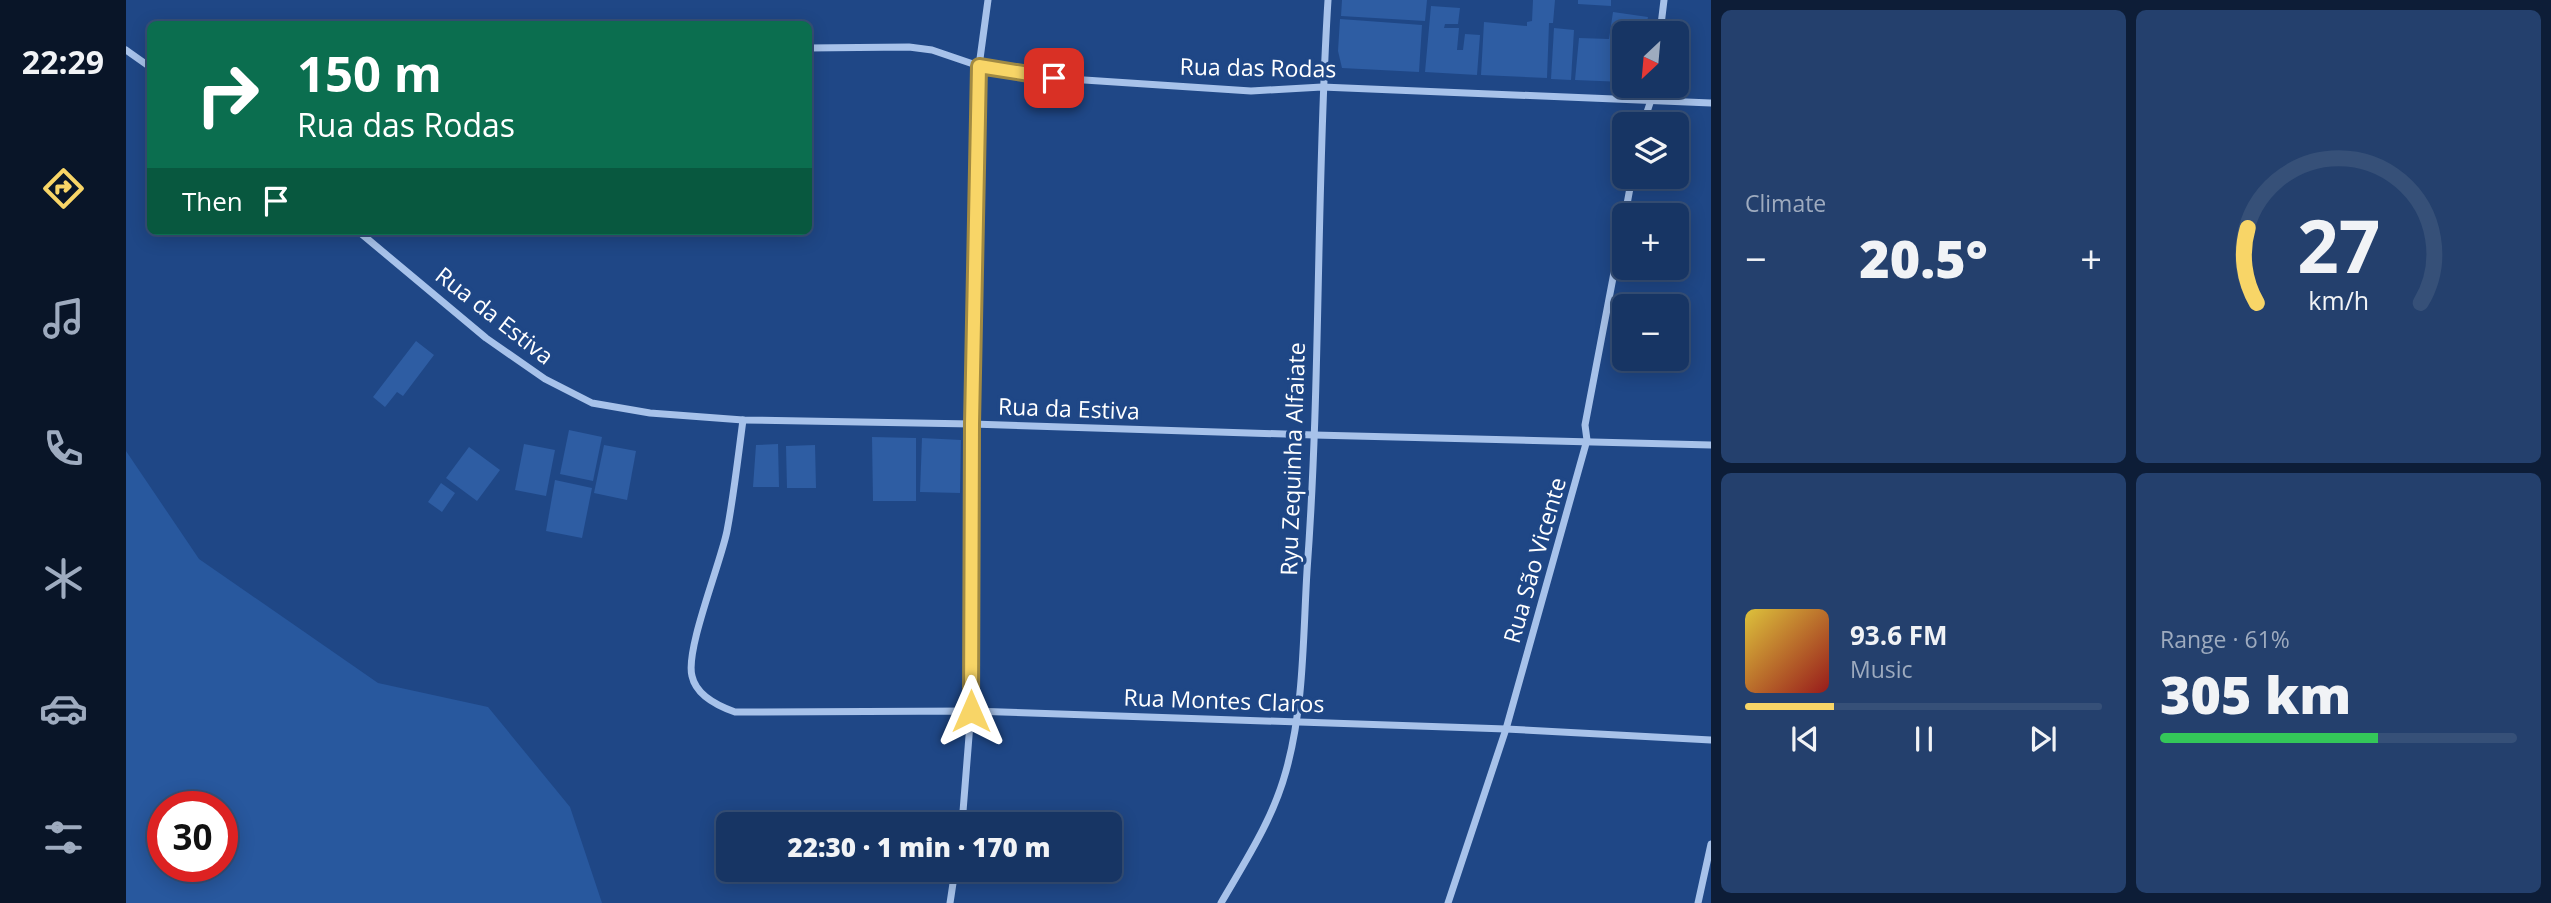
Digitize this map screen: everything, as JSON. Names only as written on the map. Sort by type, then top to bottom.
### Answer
[{"type":"street","points":[[963,812],[971,711],[972,424],[979,66],[988,0]]},
{"type":"street","name":"Ryu Zequinha Alfaiate","points":[[1221,903],[1265,827],[1286,771],[1297,721],[1312,509],[1322,87],[1328,0]]},
{"type":"street","points":[[1661,21],[1664,0]]},
{"type":"street","name":"Rua das Rodas","points":[[812,48],[909,47],[932,50],[979,66],[1054,78],[1251,91],[1322,87],[1711,103]]},
{"type":"street","points":[[126,50],[147,65]]},
{"type":"street","points":[[1647,112],[1651,100]]},
{"type":"street","name":"Rua da Estiva","points":[[363,235],[486,338],[545,379],[593,403],[650,414],[743,420],[1711,444]]},
{"type":"street","name":"Rua São Vicente","points":[[1447,903],[1506,729],[1587,440],[1586,425],[1613,280]]},
{"type":"street","name":"Rua Montes Claros","points":[[743,420],[727,532],[692,654],[692,676],[701,692],[718,706],[735,712],[971,711],[1506,729],[1711,740]]},
{"type":"street","points":[[1698,903],[1711,844]]},
{"type":"street","points":[[950,903],[953,882]]},
{"type":"shaded area","points":[[126,451],[199,559],[378,683],[488,707],[570,807],[602,903],[126,903]]},
{"type":"building","points":[[1342,0],[1427,0],[1425,21],[1341,16]]},
{"type":"building","points":[[1533,0],[1555,0],[1553,23],[1549,23],[1547,78],[1481,75],[1484,22],[1527,26],[1527,22],[1532,21]]},
{"type":"building","points":[[1578,0],[1611,0],[1611,6],[1578,4]]},
{"type":"building","points":[[1431,6],[1460,8],[1458,24],[1445,24],[1444,28],[1459,28],[1457,50],[1463,50],[1465,34],[1480,35],[1477,75],[1425,72]]},
{"type":"building","points":[[1613,12],[1648,17],[1647,21],[1612,21],[1612,82],[1575,80],[1579,38],[1609,39]]},
{"type":"building","points":[[1340,19],[1422,25],[1419,72],[1342,68],[1338,51]]},
{"type":"building","points":[[1554,28],[1574,30],[1571,80],[1551,79]]},
{"type":"building","points":[[416,341],[434,355],[403,396],[397,392],[385,407],[373,397]]},
{"type":"building","points":[[569,430],[602,437],[593,481],[560,474]]},
{"type":"building","points":[[872,437],[916,438],[916,501],[873,501]]},
{"type":"building","points":[[922,438],[961,440],[960,493],[920,492]]},
{"type":"building","points":[[524,444],[555,450],[546,496],[515,490]]},
{"type":"building","points":[[778,444],[779,487],[753,487],[756,445]]},
{"type":"building","points":[[604,445],[636,451],[627,500],[594,493]]},
{"type":"building","points":[[815,445],[816,488],[787,488],[786,446]]},
{"type":"building","points":[[469,447],[500,470],[477,501],[446,478]]},
{"type":"building","points":[[555,480],[592,488],[582,538],[546,531]]},
{"type":"building","points":[[441,483],[455,493],[442,512],[428,502]]},
{"type":"route","points":[[971,711],[972,424],[979,66],[1054,78]]}]
